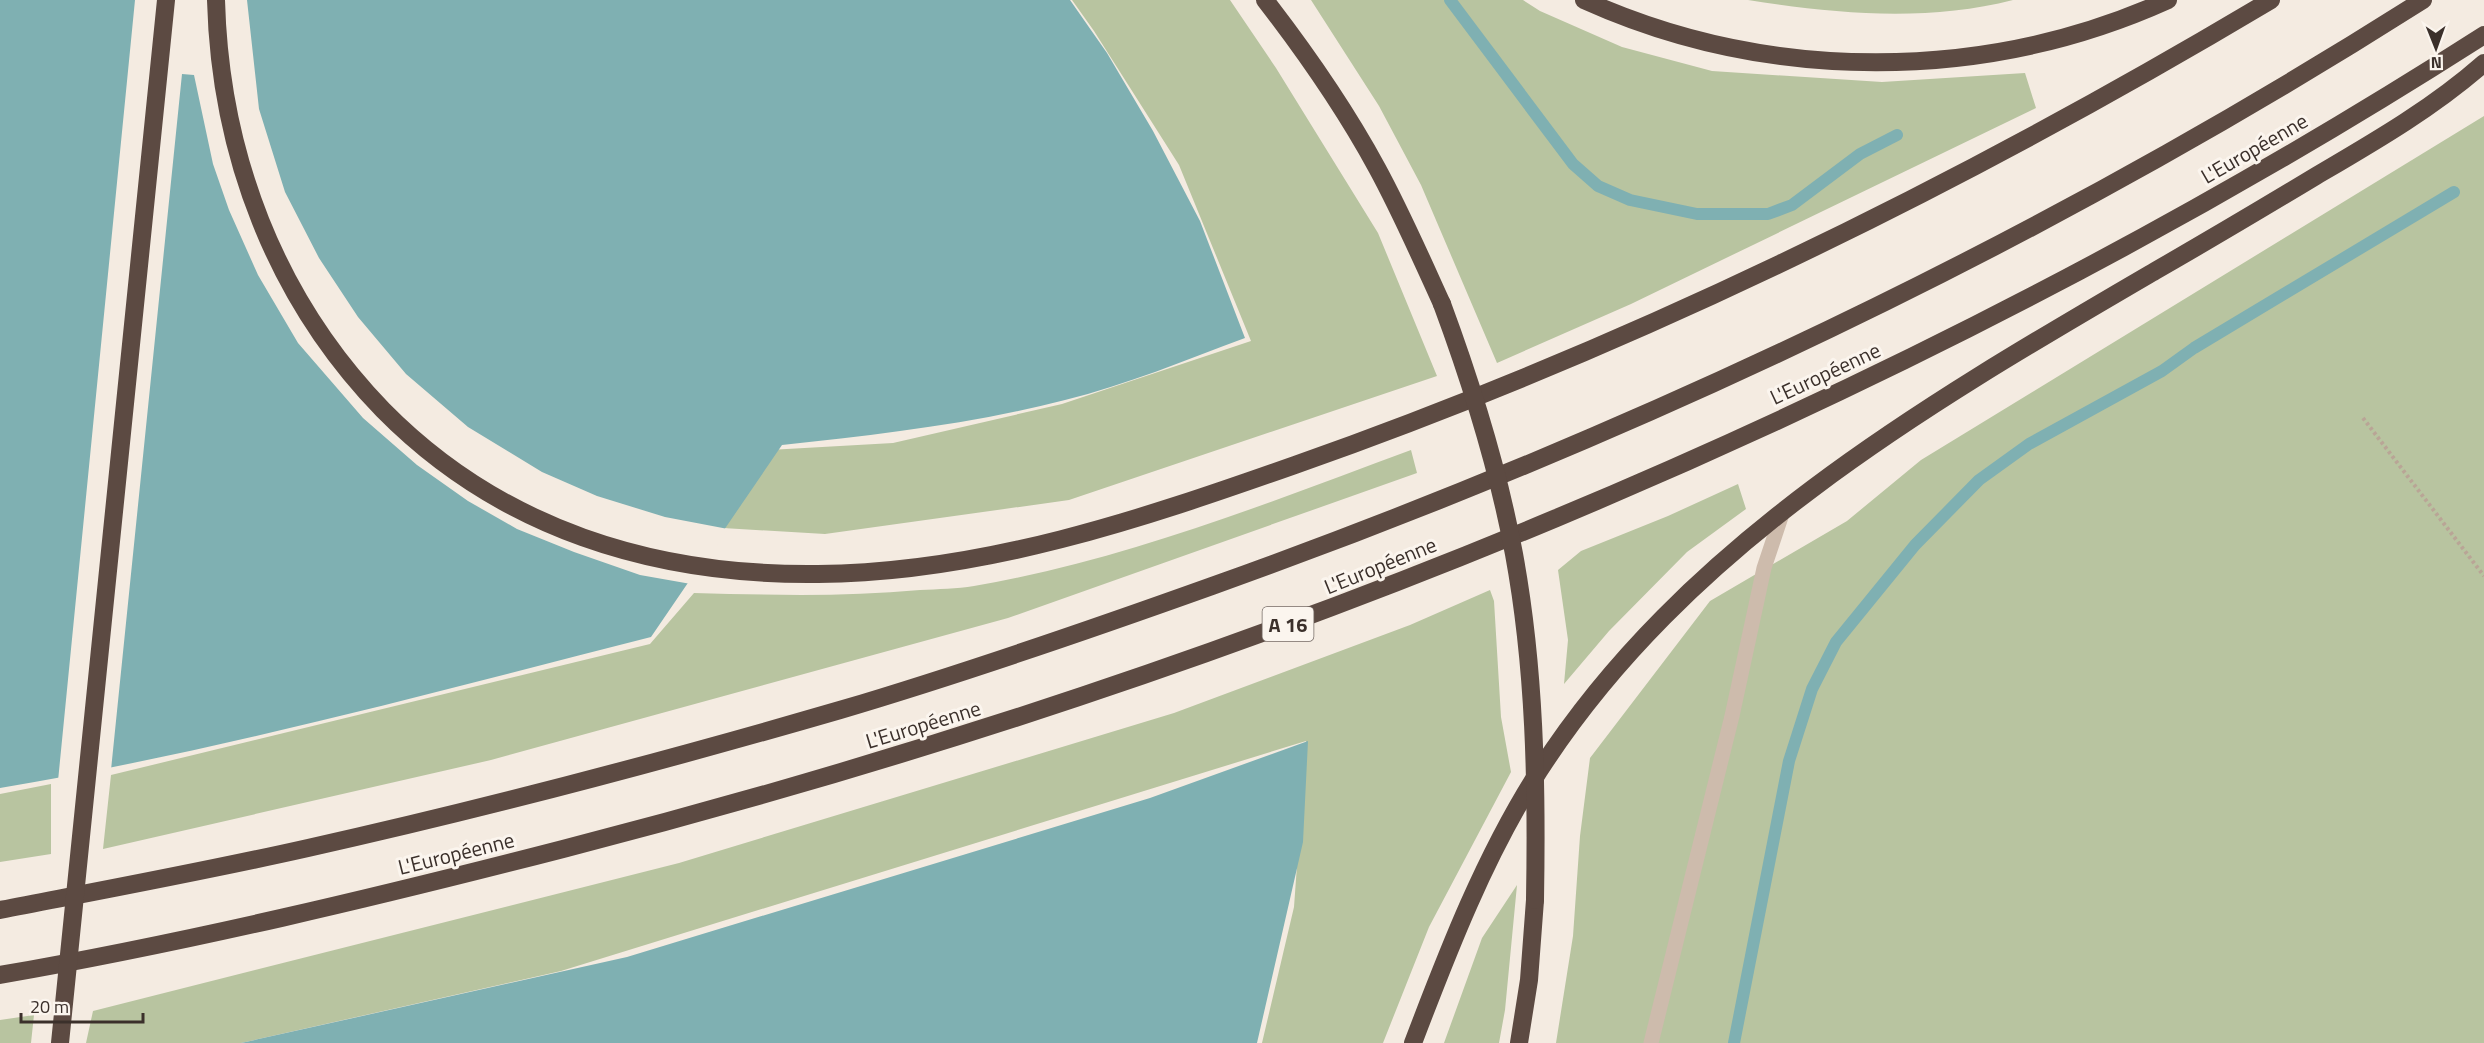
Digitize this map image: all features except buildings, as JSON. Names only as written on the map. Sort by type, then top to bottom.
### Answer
[{"type":"highway","points":[[60,1043],[166,0]]},
{"type":"highway","points":[[216,0],[221,79],[244,177],[264,229],[304,310],[329,348],[355,381],[411,435],[468,480],[506,503],[552,526],[602,546],[655,559],[712,569],[773,574],[822,574],[893,569],[985,556],[1077,535],[1257,478],[1490,391],[1691,306],[1900,206],[2033,136],[2271,0]]},
{"type":"highway","points":[[1265,0],[1299,44],[1339,104],[1377,168],[1442,304],[1489,444],[1514,555],[1531,689],[1536,809],[1536,900],[1529,980],[1519,1043]]},
{"type":"highway","points":[[1584,0],[1656,28],[1715,44],[1810,60],[1874,63],[1932,62],[1986,55],[2047,43],[2098,29],[2168,0]]},
{"type":"highway","name":"L'Européenne","points":[[0,910],[333,842],[698,750],[845,708],[996,660],[1304,553],[1516,469],[1669,403],[1802,342],[1940,274],[2092,195],[2221,123],[2423,0]]},
{"type":"highway","name":"L'Européenne","points":[[0,975],[98,957],[403,889],[719,808],[1017,718],[1322,612],[1615,494],[1762,428],[1945,340],[2113,253],[2242,181],[2380,100],[2484,34]]},
{"type":"highway","points":[[1413,1043],[1482,879],[1517,809],[1556,745],[1630,650],[1689,591],[1734,550],[1854,459],[1993,368],[2399,126],[2484,63]]},
{"type":"lane","points":[[1651,1043],[1732,717],[1764,568],[1783,511]]},
{"type":"path","points":[[2363,418],[2484,576]]},
{"type":"green space","points":[[1072,0],[1230,0],[1276,68],[1378,233],[1437,376],[1069,500],[825,534],[723,528],[769,450],[893,443],[1062,404],[1251,341],[1179,165]]},
{"type":"green space","points":[[1311,0],[1523,0],[1540,11],[1622,47],[1712,71],[1882,82],[2025,73],[2036,108],[1631,304],[1497,363],[1421,185],[1379,106]]},
{"type":"green space","points":[[1748,0],[2013,0],[1948,11],[1881,14],[1814,9]]},
{"type":"green space","points":[[2484,116],[2484,1043],[1556,1043],[1573,936],[1580,836],[1590,758],[1710,601],[1847,521],[1921,460]]},
{"type":"green space","points":[[1411,450],[1417,473],[1008,618],[491,760],[103,849],[111,775],[650,644],[694,593],[864,594],[968,587],[1030,575],[1141,546],[1196,528]]},
{"type":"green space","points":[[1738,484],[1746,509],[1687,552],[1609,631],[1564,684],[1568,640],[1558,570],[1581,551],[1668,516]]},
{"type":"green space","points":[[1490,590],[1494,601],[1501,717],[1511,772],[1429,927],[1383,1043],[1262,1043],[1294,907],[1306,741],[561,971],[241,1043],[86,1043],[93,1011],[679,863],[1174,713],[1410,625]]},
{"type":"green space","points":[[51,784],[51,854],[0,862],[0,794]]},
{"type":"green space","points":[[1517,885],[1505,1010],[1499,1043],[1444,1043],[1482,938]]},
{"type":"green space","points":[[34,1015],[31,1043],[0,1043],[0,1020]]},
{"type":"water","points":[[0,0],[1070,0],[1107,53],[1153,131],[1200,221],[1245,338],[1156,372],[1065,400],[995,416],[924,428],[782,445],[651,637],[408,699],[164,757],[0,788]]},
{"type":"water","points":[[1308,741],[1303,842],[1257,1043],[241,1043],[627,957],[1150,798]]},
{"type":"pier","points":[[135,0],[247,0],[259,109],[285,192],[319,258],[358,317],[406,374],[468,427],[542,472],[597,496],[665,517],[728,529],[691,584],[640,575],[517,529],[468,501],[417,465],[363,418],[298,343],[258,275],[229,210],[213,164],[194,75],[182,74],[111,770],[58,781]]},
{"type":"waterway","points":[[1450,0],[1573,164],[1598,186],[1630,200],[1697,214],[1768,214],[1792,205],[1860,154],[1897,135]]},
{"type":"waterway","points":[[1734,1043],[1789,761],[1812,689],[1836,642],[1915,545],[1979,480],[2029,444],[2162,371],[2194,348],[2454,192]]}]
